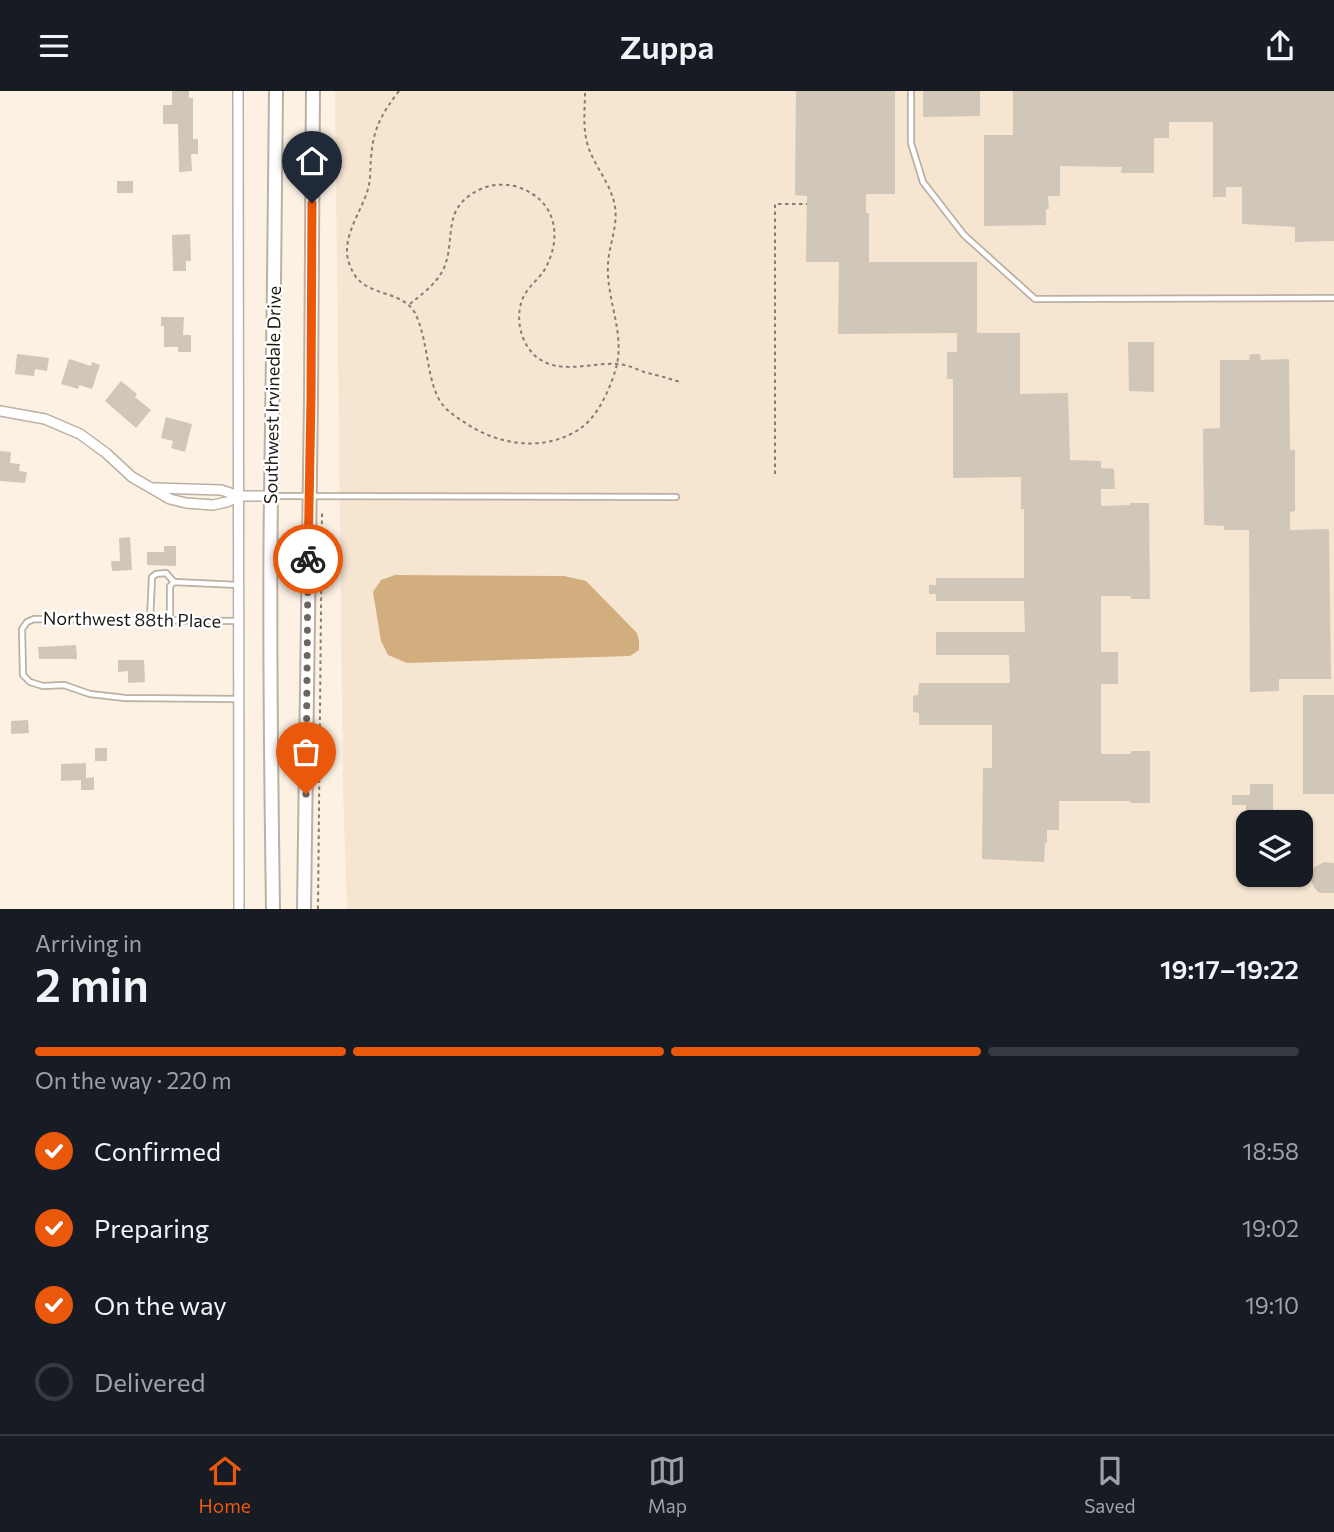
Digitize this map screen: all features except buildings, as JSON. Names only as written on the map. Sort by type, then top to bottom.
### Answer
[{"type":"main road","name":"Southwest Irvinedale Drive","points":[[273,909],[271,496],[276,91]]},
{"type":"main road","name":"Southwest Irvinedale Drive","points":[[303,909],[313,91]]},
{"type":"street","name":"Southwest Irvinedale Drive","points":[[238,91],[239,909]]},
{"type":"street","points":[[0,411],[45,419],[80,434],[132,477],[170,499],[213,505],[239,496]]},
{"type":"street","points":[[152,488],[221,490],[239,496],[271,496]]},
{"type":"lane","points":[[911,91],[911,143],[923,182],[964,236],[1035,299],[1334,298]]},
{"type":"lane","points":[[271,496],[676,497]]},
{"type":"lane","points":[[150,620],[152,577],[156,574],[166,573],[174,582],[239,585]]},
{"type":"lane","points":[[170,620],[170,586],[174,582]]},
{"type":"lane","name":"Northwest 88th Place","points":[[239,621],[34,619],[27,622],[22,629],[22,663],[23,675],[30,682],[43,686],[64,685],[90,694],[125,698],[239,699]]},
{"type":"path","points":[[400,91],[375,129],[369,186],[351,227],[348,254],[350,264],[355,276],[364,285],[373,291],[399,299],[413,311],[424,336],[439,401],[447,410],[487,436],[530,444],[566,436],[582,427],[600,407],[617,364],[619,339],[608,275],[615,204],[589,150],[584,123],[584,91]]},
{"type":"path","points":[[409,305],[439,276],[446,260],[452,221],[461,202],[481,188],[493,185],[514,186],[530,192],[544,204],[556,230],[546,267],[525,294],[520,308],[521,332],[535,356],[543,362],[564,368],[617,364],[680,382]]},
{"type":"path","points":[[775,474],[775,204],[807,204]]},
{"type":"path","points":[[318,909],[322,513]]},
{"type":"shaded area","points":[[335,91],[1334,91],[1334,909],[347,909],[343,790]]},
{"type":"shaded area","points":[[395,575],[564,576],[586,581],[637,633],[639,650],[630,656],[407,663],[388,655],[381,641],[373,592],[381,580]]},
{"type":"way so far","points":[[306,794],[308,559]]},
{"type":"route","points":[[308,559],[312,203]]}]
